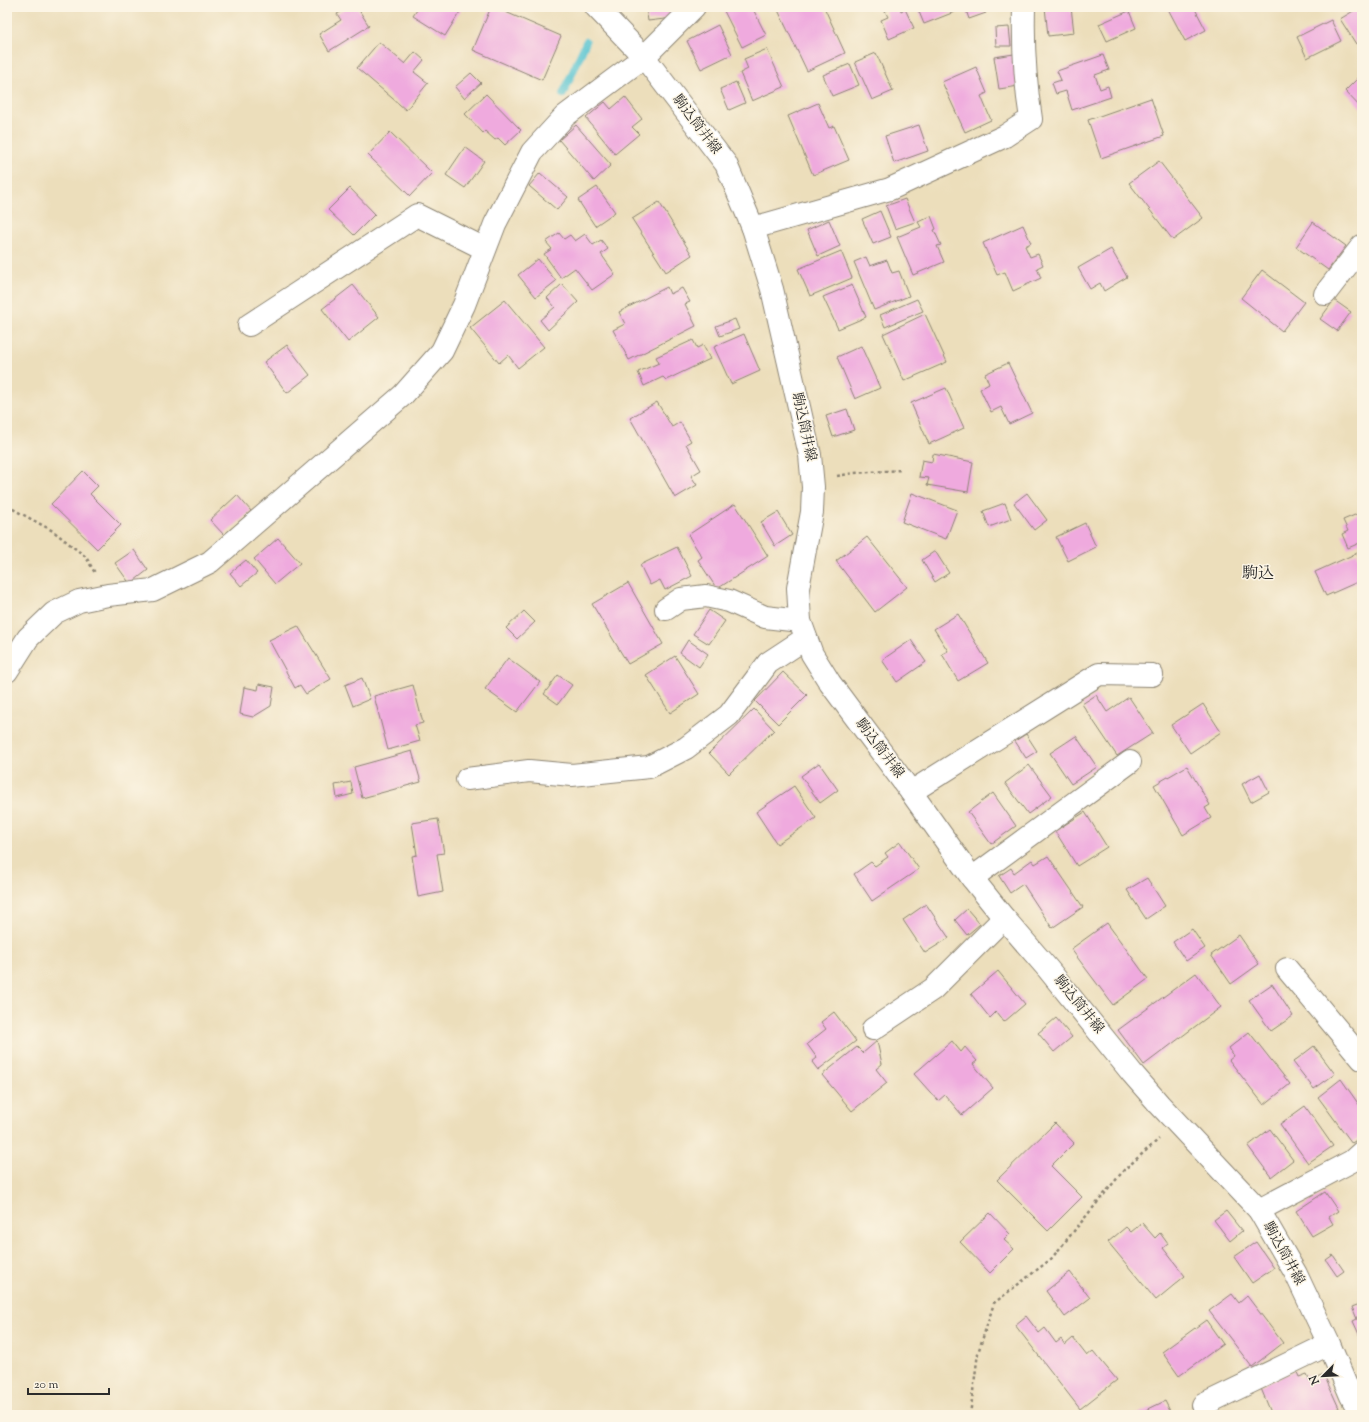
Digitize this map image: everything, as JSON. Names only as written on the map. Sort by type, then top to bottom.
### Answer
[{"type":"street","points":[[7,671],[28,638],[54,612],[79,601],[108,595],[152,590],[210,562],[403,395],[442,351],[464,305],[495,224],[532,152],[565,116],[644,57],[694,7]]},
{"type":"street","points":[[753,228],[890,189],[1005,136],[1031,119],[1023,31],[1024,7]]},
{"type":"street","name":"駒込筒井線","points":[[602,10],[644,57],[726,164],[753,228],[772,289],[810,455],[813,481],[812,512],[798,588],[803,629],[812,654],[830,683],[911,792],[972,878],[1004,918],[1048,969],[1132,1073],[1259,1210],[1296,1274],[1361,1415]]},
{"type":"street","points":[[249,325],[417,215],[485,249]]},
{"type":"street","points":[[1325,294],[1362,246]]},
{"type":"street","points":[[467,779],[529,771],[572,775],[649,767],[686,748],[729,715],[768,663],[803,629],[765,617],[729,601],[706,596],[682,599],[666,609]]},
{"type":"street","points":[[911,792],[1099,674],[1152,675]]},
{"type":"street","points":[[972,878],[1130,762]]},
{"type":"street","points":[[873,1029],[933,989],[1004,918]]},
{"type":"street","points":[[1287,969],[1362,1059]]},
{"type":"street","points":[[1259,1210],[1352,1161],[1362,1152]]},
{"type":"street","points":[[1203,1405],[1329,1344]]},
{"type":"path","points":[[7,508],[11,508],[53,531],[86,557],[108,595]]},
{"type":"path","points":[[970,1415],[978,1353],[994,1303],[1051,1258],[1124,1170],[1177,1123]]},
{"type":"building","points":[[349,7],[357,7],[369,26],[329,51],[319,34],[341,20],[337,14]]},
{"type":"building","points":[[419,7],[457,7],[461,10],[445,36],[413,16]]},
{"type":"building","points":[[491,7],[561,36],[542,80],[473,50]]},
{"type":"building","points":[[646,7],[672,7],[673,18],[648,21]]},
{"type":"building","points":[[722,7],[752,7],[766,35],[742,47]]},
{"type":"building","points":[[824,7],[845,53],[807,71],[777,8]]},
{"type":"building","points":[[893,7],[900,7],[901,11],[905,9],[914,28],[889,39],[881,20],[888,17],[885,11]]},
{"type":"building","points":[[917,7],[955,7],[957,11],[924,24]]},
{"type":"building","points":[[965,7],[984,7],[986,13],[969,19]]},
{"type":"building","points":[[1045,7],[1071,7],[1074,33],[1048,36]]},
{"type":"building","points":[[1167,7],[1194,7],[1206,30],[1185,41]]},
{"type":"building","points":[[1362,7],[1362,41],[1356,44],[1340,19]]},
{"type":"building","points":[[1129,11],[1136,28],[1107,41],[1099,24]]},
{"type":"building","points":[[1331,20],[1341,41],[1307,58],[1297,37]]},
{"type":"building","points":[[718,25],[732,54],[701,69],[687,41]]},
{"type":"building","points":[[1009,27],[1011,46],[996,46],[995,28]]},
{"type":"building","points":[[379,42],[405,64],[415,52],[424,60],[414,72],[428,83],[406,110],[357,68]]},
{"type":"building","points":[[767,49],[784,87],[752,101],[740,73],[748,69],[744,59]]},
{"type":"building","points":[[876,53],[893,91],[872,100],[855,62]]},
{"type":"building","points":[[1014,54],[1019,86],[999,89],[994,57]]},
{"type":"building","points":[[1103,55],[1109,70],[1095,75],[1100,89],[1108,86],[1111,97],[1072,110],[1066,91],[1056,94],[1052,83],[1061,80],[1057,71]]},
{"type":"building","points":[[850,64],[859,85],[832,96],[823,75]]},
{"type":"building","points":[[976,67],[987,93],[981,96],[991,120],[965,132],[942,82]]},
{"type":"building","points":[[471,73],[481,83],[464,98],[455,87]]},
{"type":"building","points":[[1362,74],[1362,109],[1345,91]]},
{"type":"building","points":[[736,82],[745,103],[729,110],[720,89]]},
{"type":"building","points":[[486,94],[521,130],[505,145],[498,138],[495,140],[485,131],[483,133],[465,114]]},
{"type":"building","points":[[625,97],[642,119],[632,127],[639,134],[615,154],[586,118],[605,102],[611,109]]},
{"type":"building","points":[[1151,98],[1164,136],[1101,158],[1088,120]]},
{"type":"building","points":[[818,103],[829,128],[834,126],[849,160],[813,175],[788,116]]},
{"type":"building","points":[[576,125],[611,165],[594,181],[559,140]]},
{"type":"building","points":[[919,125],[928,151],[894,163],[885,136]]},
{"type":"building","points":[[390,132],[432,173],[410,196],[368,155]]},
{"type":"building","points":[[465,147],[484,161],[465,188],[446,175]]},
{"type":"building","points":[[1159,161],[1203,218],[1173,240],[1129,183]]},
{"type":"building","points":[[540,173],[568,197],[557,210],[529,186]]},
{"type":"building","points":[[597,187],[615,212],[595,226],[578,200]]},
{"type":"building","points":[[350,188],[375,214],[354,235],[328,210]]},
{"type":"building","points":[[905,199],[915,222],[895,229],[886,206]]},
{"type":"building","points":[[659,202],[692,255],[666,272],[632,219]]},
{"type":"building","points":[[880,211],[891,237],[873,244],[862,219]]},
{"type":"building","points":[[931,216],[936,229],[934,230],[941,245],[937,246],[944,262],[913,275],[897,237],[921,227],[918,222]]},
{"type":"building","points":[[829,220],[840,246],[818,256],[807,230]]},
{"type":"building","points":[[1313,222],[1346,246],[1328,270],[1296,247]]},
{"type":"building","points":[[1023,225],[1031,243],[1025,246],[1030,257],[1038,254],[1043,265],[1037,268],[1041,278],[1013,291],[1005,272],[997,275],[983,243]]},
{"type":"building","points":[[559,233],[564,239],[570,235],[575,241],[585,234],[593,245],[601,240],[608,249],[601,254],[615,274],[592,290],[575,268],[561,278],[544,254],[552,249],[546,242]]},
{"type":"building","points":[[1111,249],[1127,277],[1104,291],[1100,283],[1090,289],[1078,268]]},
{"type":"building","points":[[841,251],[852,278],[810,296],[798,269]]},
{"type":"building","points":[[866,257],[870,266],[887,260],[892,273],[899,271],[909,296],[874,310],[854,262]]},
{"type":"building","points":[[538,259],[556,281],[536,297],[518,275]]},
{"type":"building","points":[[1262,270],[1304,302],[1282,331],[1241,298]]},
{"type":"building","points":[[562,284],[578,302],[548,330],[540,320],[555,307],[547,298]]},
{"type":"building","points":[[353,285],[379,317],[348,342],[322,309]]},
{"type":"building","points":[[852,285],[866,317],[838,329],[823,297]]},
{"type":"building","points":[[667,287],[670,294],[682,288],[690,302],[685,304],[696,326],[629,360],[613,330],[625,324],[619,312]]},
{"type":"building","points":[[917,299],[923,311],[885,327],[880,315]]},
{"type":"building","points":[[505,300],[544,347],[518,368],[508,355],[499,363],[470,328]]},
{"type":"building","points":[[1334,300],[1351,312],[1337,331],[1320,319]]},
{"type":"building","points":[[925,314],[947,362],[904,381],[883,334]]},
{"type":"building","points":[[735,319],[739,329],[720,336],[716,326]]},
{"type":"building","points":[[744,334],[760,371],[731,384],[714,347]]},
{"type":"building","points":[[693,340],[697,348],[703,345],[710,359],[666,380],[663,377],[644,386],[638,372],[659,363],[656,357]]},
{"type":"building","points":[[287,345],[310,375],[287,393],[264,362]]},
{"type":"building","points":[[861,346],[880,388],[855,399],[837,357]]},
{"type":"building","points":[[1008,363],[1032,413],[1009,424],[1001,407],[991,412],[980,389],[989,384],[985,374]]},
{"type":"building","points":[[946,388],[964,428],[929,444],[911,403]]},
{"type":"building","points":[[657,402],[672,427],[680,422],[691,441],[686,444],[701,470],[691,476],[697,485],[675,498],[630,418]]},
{"type":"building","points":[[847,409],[854,430],[833,437],[826,416]]},
{"type":"building","points":[[933,454],[973,462],[968,492],[927,485],[929,478],[919,477],[922,460],[932,462]]},
{"type":"building","points":[[83,471],[98,486],[90,494],[121,525],[97,549],[51,504]]},
{"type":"building","points":[[912,493],[957,510],[946,539],[902,522]]},
{"type":"building","points":[[1027,493],[1047,520],[1034,530],[1014,503]]},
{"type":"building","points":[[237,495],[251,511],[224,535],[210,520]]},
{"type":"building","points":[[1005,503],[1011,519],[989,527],[983,511]]},
{"type":"building","points":[[735,504],[768,556],[717,589],[698,560],[702,557],[688,535]]},
{"type":"building","points":[[778,512],[792,535],[775,546],[761,522]]},
{"type":"building","points":[[1362,512],[1362,542],[1348,548],[1342,534],[1348,531],[1343,520]]},
{"type":"building","points":[[1085,523],[1096,547],[1068,561],[1056,537]]},
{"type":"building","points":[[867,537],[907,587],[875,612],[836,561]]},
{"type":"building","points":[[278,538],[300,563],[275,584],[254,559]]},
{"type":"building","points":[[677,547],[692,576],[665,590],[660,580],[650,585],[640,565]]},
{"type":"building","points":[[134,550],[148,570],[130,584],[115,563]]},
{"type":"building","points":[[935,551],[949,573],[935,582],[922,560]]},
{"type":"building","points":[[1357,553],[1362,564],[1362,580],[1326,596],[1315,572]]},
{"type":"building","points":[[246,560],[257,573],[241,586],[230,573]]},
{"type":"building","points":[[628,583],[663,644],[628,664],[592,604]]},
{"type":"building","points":[[709,610],[725,621],[709,644],[693,634]]},
{"type":"building","points":[[524,611],[535,622],[517,639],[506,628]]},
{"type":"building","points":[[958,614],[988,663],[958,681],[942,654],[948,651],[934,629]]},
{"type":"building","points":[[298,626],[331,679],[306,694],[300,685],[295,688],[269,640]]},
{"type":"building","points":[[688,640],[708,654],[699,667],[680,653]]},
{"type":"building","points":[[911,640],[926,662],[897,682],[882,660]]},
{"type":"building","points":[[675,656],[699,694],[670,713],[646,675]]},
{"type":"building","points":[[508,658],[540,682],[517,712],[485,689]]},
{"type":"building","points":[[783,672],[807,695],[778,724],[755,701]]},
{"type":"building","points":[[558,675],[572,685],[558,704],[544,694]]},
{"type":"building","points":[[362,678],[370,699],[353,706],[345,685]]},
{"type":"building","points":[[259,684],[274,687],[271,706],[253,717],[240,714],[244,687],[258,690]]},
{"type":"building","points":[[413,685],[423,723],[415,725],[420,741],[388,750],[374,696]]},
{"type":"building","points":[[1096,695],[1107,712],[1129,697],[1153,733],[1117,756],[1082,704]]},
{"type":"building","points":[[1203,704],[1221,732],[1190,753],[1171,725]]},
{"type":"building","points":[[754,709],[774,730],[729,774],[709,753]]},
{"type":"building","points":[[1026,734],[1037,751],[1026,758],[1015,741]]},
{"type":"building","points":[[1076,736],[1097,767],[1071,784],[1050,753]]},
{"type":"building","points":[[412,751],[421,782],[362,798],[354,767]]},
{"type":"building","points":[[819,763],[838,790],[820,803],[801,776]]},
{"type":"building","points":[[1029,765],[1052,796],[1028,814],[1005,783]]},
{"type":"building","points":[[1187,766],[1210,805],[1205,808],[1211,818],[1183,835],[1154,785]]},
{"type":"building","points":[[1260,774],[1269,792],[1251,802],[1242,784]]},
{"type":"building","points":[[351,782],[353,794],[337,798],[335,785]]},
{"type":"building","points":[[794,786],[816,818],[777,844],[756,812]]},
{"type":"building","points":[[993,793],[1016,826],[991,844],[968,812]]},
{"type":"building","points":[[1085,812],[1107,847],[1077,866],[1055,831]]},
{"type":"building","points":[[438,819],[444,853],[437,854],[443,892],[418,897],[412,856],[417,855],[412,823]]},
{"type":"building","points":[[900,842],[919,869],[872,901],[854,874],[871,862],[875,866],[888,857],[885,853]]},
{"type":"building","points":[[1048,856],[1083,907],[1052,928],[1023,884],[1010,893],[999,876],[1011,868],[1014,873],[1032,860],[1035,864]]},
{"type":"building","points":[[1147,878],[1165,906],[1146,919],[1127,890]]},
{"type":"building","points":[[926,904],[949,938],[925,953],[903,920]]},
{"type":"building","points":[[967,909],[980,924],[967,935],[955,920]]},
{"type":"building","points":[[1107,923],[1148,979],[1113,1005],[1071,949]]},
{"type":"building","points":[[1192,929],[1205,948],[1186,961],[1173,942]]},
{"type":"building","points":[[1239,935],[1259,964],[1231,984],[1211,955]]},
{"type":"building","points":[[998,971],[1025,1004],[1004,1022],[996,1012],[990,1018],[971,994]]},
{"type":"building","points":[[1196,973],[1221,1007],[1144,1065],[1118,1030]]},
{"type":"building","points":[[1272,984],[1293,1016],[1271,1031],[1249,1000]]},
{"type":"building","points":[[834,1012],[856,1041],[818,1070],[812,1062],[817,1058],[807,1044],[826,1029],[821,1022]]},
{"type":"building","points":[[1056,1018],[1072,1037],[1054,1052],[1038,1033]]},
{"type":"building","points":[[1249,1032],[1290,1084],[1264,1105],[1229,1060],[1234,1056],[1229,1048]]},
{"type":"building","points":[[877,1041],[882,1064],[876,1069],[887,1083],[852,1111],[822,1075],[857,1047],[863,1053]]},
{"type":"building","points":[[952,1041],[961,1052],[965,1047],[977,1061],[973,1064],[993,1088],[962,1115],[945,1095],[938,1101],[914,1074]]},
{"type":"building","points":[[1314,1046],[1335,1074],[1314,1089],[1293,1062]]},
{"type":"building","points":[[1341,1079],[1362,1109],[1362,1136],[1352,1143],[1318,1097]]},
{"type":"building","points":[[1305,1106],[1333,1146],[1308,1163],[1280,1124]]},
{"type":"building","points":[[1055,1123],[1074,1143],[1051,1166],[1082,1197],[1048,1231],[997,1180]]},
{"type":"building","points":[[1270,1129],[1293,1160],[1271,1177],[1248,1146]]},
{"type":"building","points":[[1325,1192],[1338,1211],[1329,1217],[1333,1224],[1312,1236],[1296,1211]]},
{"type":"building","points":[[1226,1211],[1242,1231],[1230,1241],[1214,1220]]},
{"type":"building","points":[[990,1213],[1010,1234],[1004,1240],[1014,1249],[990,1273],[960,1242]]},
{"type":"building","points":[[1142,1223],[1155,1238],[1160,1233],[1168,1244],[1163,1248],[1185,1276],[1156,1300],[1108,1242],[1126,1227],[1131,1232]]},
{"type":"building","points":[[1256,1242],[1274,1268],[1252,1283],[1234,1257]]},
{"type":"building","points":[[1333,1255],[1344,1271],[1337,1276],[1326,1260]]},
{"type":"building","points":[[1070,1272],[1090,1298],[1065,1317],[1046,1291]]},
{"type":"building","points":[[1232,1294],[1239,1303],[1247,1296],[1283,1343],[1252,1367],[1209,1311]]},
{"type":"building","points":[[1362,1303],[1362,1341],[1353,1321],[1357,1319],[1352,1307]]},
{"type":"building","points":[[1026,1316],[1039,1333],[1045,1328],[1056,1343],[1061,1339],[1065,1345],[1073,1338],[1087,1356],[1093,1351],[1117,1380],[1080,1409],[1015,1325]]},
{"type":"building","points":[[1206,1320],[1223,1344],[1179,1376],[1162,1352]]},
{"type":"building","points":[[1296,1370],[1299,1377],[1307,1374],[1310,1381],[1324,1375],[1339,1408],[1324,1415],[1272,1415],[1260,1386]]},
{"type":"building","points":[[1165,1401],[1172,1415],[1136,1415]]},
{"type":"waterway","points":[[563,94],[586,42]]},
{"type":"district","name":"駒込","points":[[1258,574]]}]
